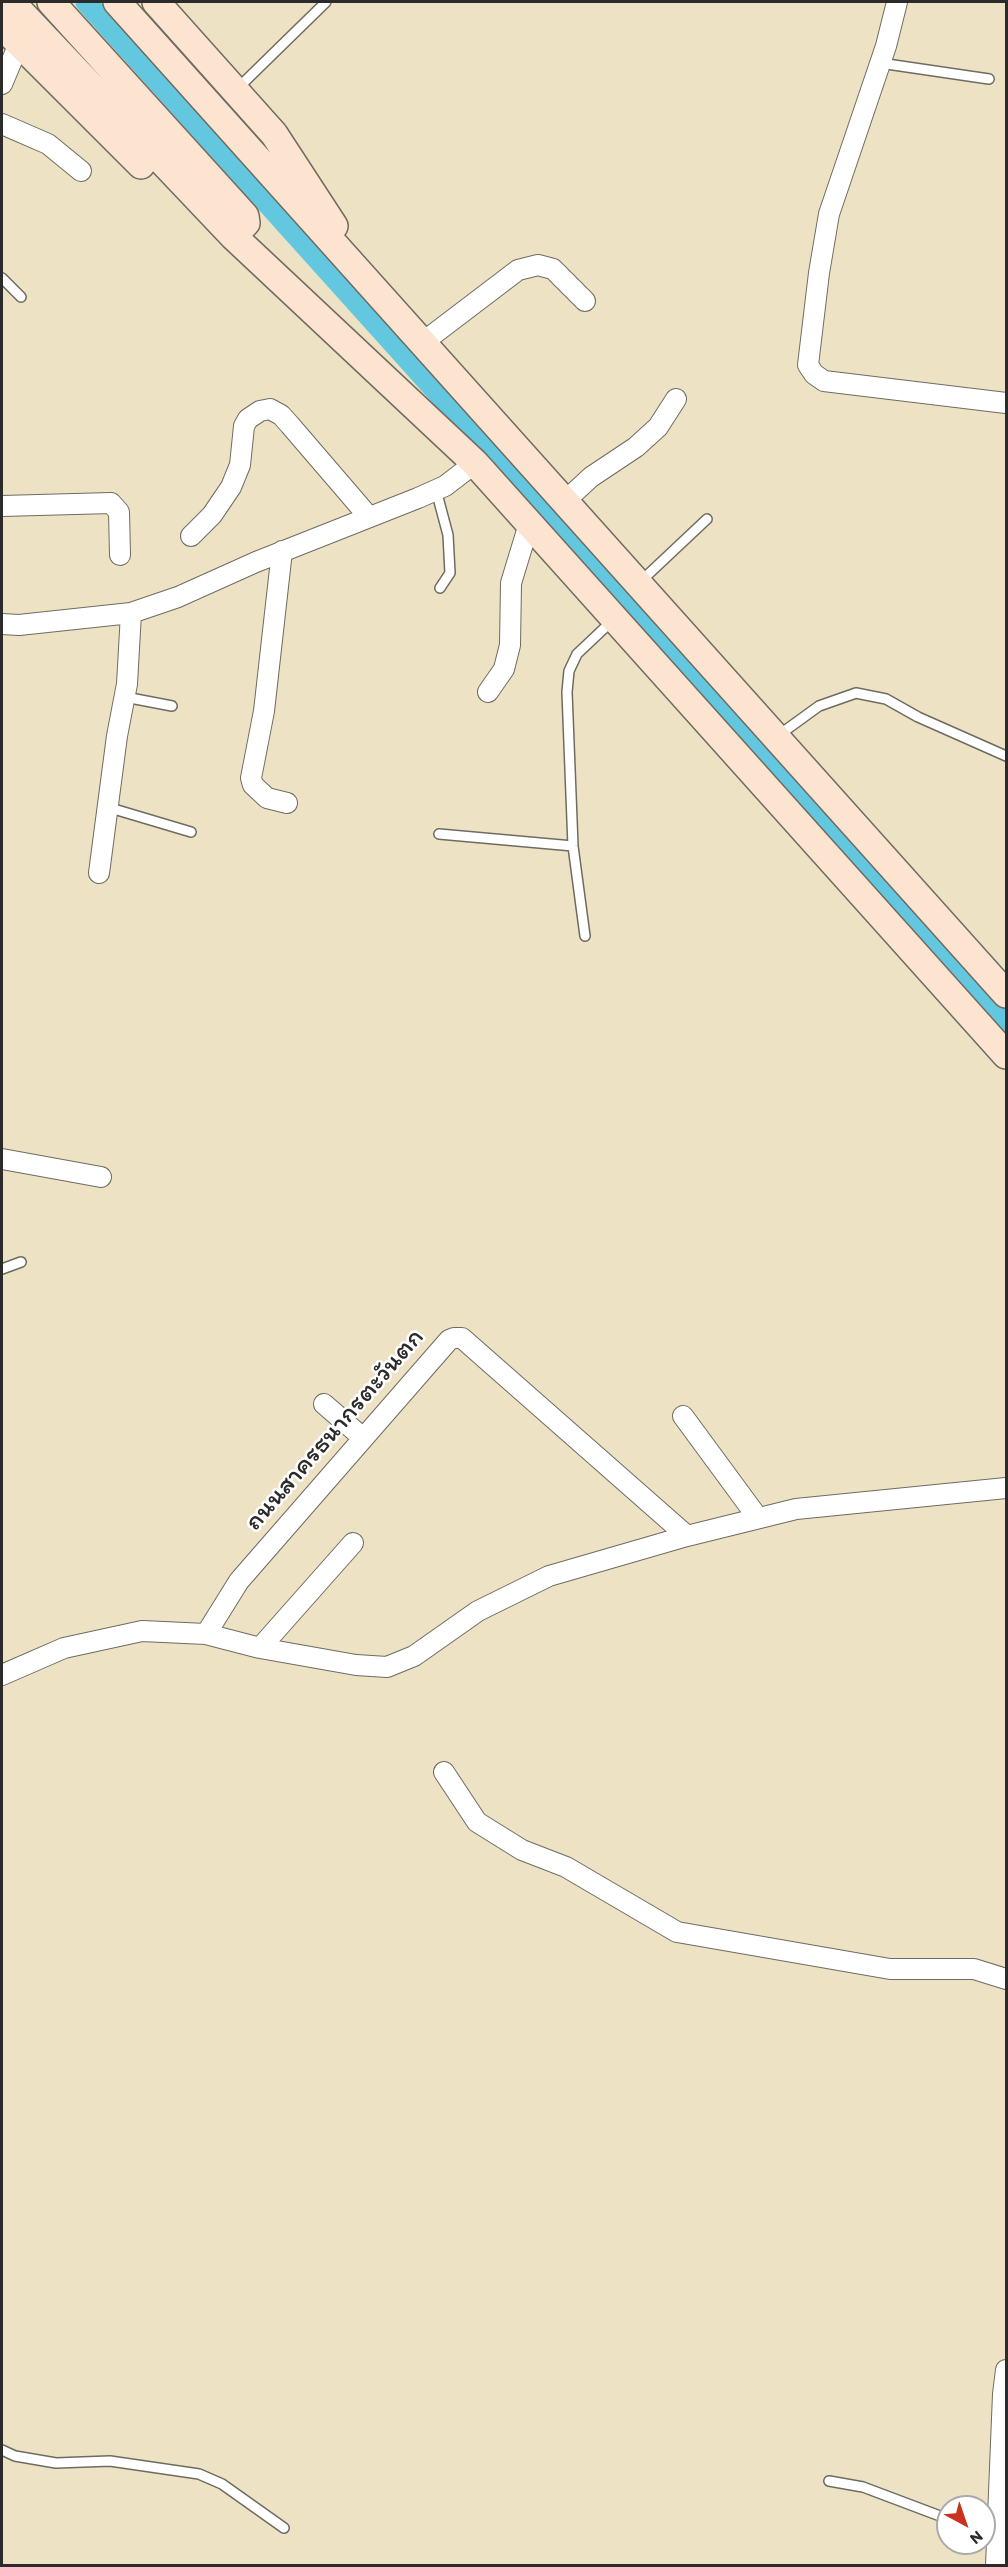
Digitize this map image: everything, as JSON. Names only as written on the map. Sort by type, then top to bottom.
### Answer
[{"type":"street","points":[[51,2],[245,216],[246,224],[233,236]]},
{"type":"street","points":[[117,2],[1006,994]]},
{"type":"street","points":[[156,2],[274,134],[377,294]]},
{"type":"street","points":[[897,2],[880,63],[829,214],[808,365],[814,374],[824,381],[1006,403]]},
{"type":"street","points":[[15,23],[268,270],[475,463],[1006,1055]]},
{"type":"street","points":[[2,84],[15,23]]},
{"type":"street","points":[[15,23],[218,242],[268,270]]},
{"type":"street","points":[[2,124],[48,144],[81,171]]},
{"type":"street","points":[[422,343],[518,270],[538,265],[553,269],[585,301]]},
{"type":"street","points":[[564,502],[591,477],[636,447],[658,427],[676,399]]},
{"type":"street","points":[[191,536],[212,515],[231,487],[240,465],[244,426],[248,419],[260,411],[270,409],[290,424],[369,517]]},
{"type":"street","points":[[2,624],[19,625],[131,613],[178,597],[282,551],[436,490],[475,463]]},
{"type":"street","points":[[2,506],[111,503],[117,506],[119,512],[120,555]]},
{"type":"street","points":[[488,692],[504,669],[510,645],[512,583],[529,524]]},
{"type":"street","points":[[282,551],[269,678],[251,778],[253,785],[267,798],[287,803]]},
{"type":"street","points":[[99,873],[130,657],[131,613]]},
{"type":"street","points":[[2,1159],[100,1177]]},
{"type":"street","name":"ถนนสาครธนากรตะวันตก","points":[[206,1634],[239,1581],[449,1340],[462,1338],[687,1536]]},
{"type":"street","points":[[324,1404],[363,1438]]},
{"type":"street","points":[[683,1416],[758,1518]]},
{"type":"street","points":[[2,1675],[64,1648],[142,1631],[206,1634],[260,1648],[356,1665],[387,1667],[414,1656],[478,1611],[549,1576],[687,1536],[795,1509],[1006,1488]]},
{"type":"street","points":[[260,1648],[353,1543]]},
{"type":"street","points":[[444,1772],[477,1822],[522,1850],[566,1867],[676,1932],[890,1969],[974,1969],[1006,1978]]},
{"type":"street","points":[[995,2495],[1006,2370]]},
{"type":"lane","points":[[236,91],[326,2]]},
{"type":"lane","points":[[880,63],[988,79]]},
{"type":"lane","points":[[2,278],[21,297]]},
{"type":"lane","points":[[436,490],[448,536],[450,573],[440,588]]},
{"type":"lane","points":[[639,584],[707,519]]},
{"type":"lane","points":[[585,936],[573,846],[567,692],[569,671],[577,654],[615,619]]},
{"type":"lane","points":[[776,737],[819,706],[856,693],[886,699],[918,717],[1006,756]]},
{"type":"lane","points":[[125,697],[172,706]]},
{"type":"lane","points":[[107,807],[191,832]]},
{"type":"lane","points":[[439,834],[573,846]]},
{"type":"lane","points":[[2,1269],[21,1262]]},
{"type":"lane","points":[[2,2450],[15,2456],[56,2463],[110,2461],[199,2474],[222,2484],[284,2528]]},
{"type":"lane","points":[[829,2481],[863,2487],[936,2514]]},
{"type":"waterway","points":[[86,2],[1006,1025]]}]
